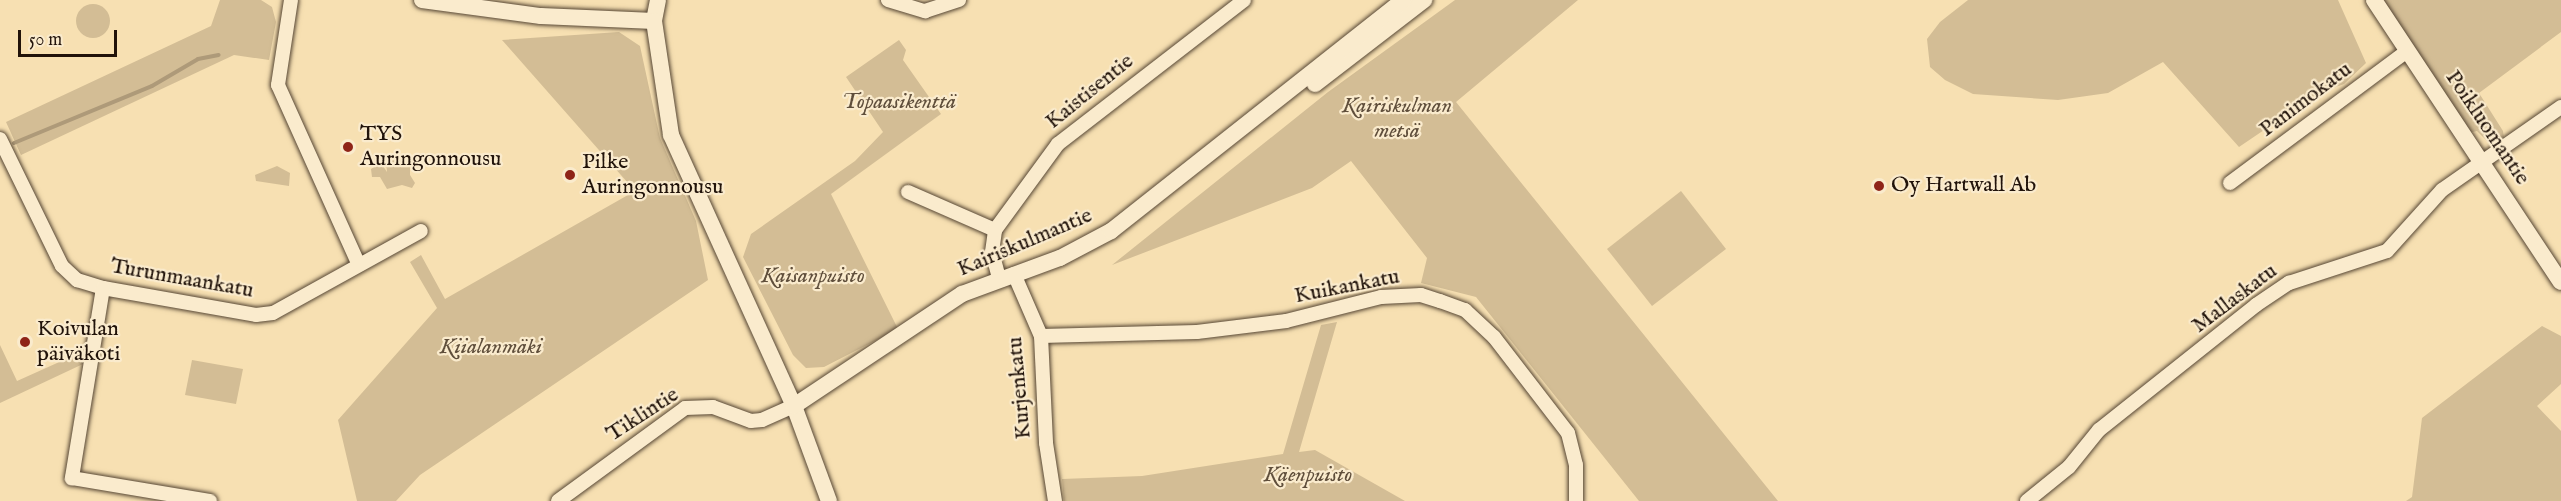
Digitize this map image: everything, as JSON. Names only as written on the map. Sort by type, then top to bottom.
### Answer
[{"type":"street","points":[[291,0],[278,85],[359,265]]},
{"type":"street","points":[[422,0],[542,16],[654,21]]},
{"type":"street","points":[[658,0],[654,21],[671,135],[794,406],[830,501]]},
{"type":"street","points":[[888,0],[925,11],[959,0]]},
{"type":"street","name":"Kaistisentie","points":[[995,230],[1071,130],[1244,0]]},
{"type":"street","name":"Kairiskulmantie","points":[[794,406],[962,294],[1060,258],[1104,235],[1239,133],[1275,99],[1404,0]]},
{"type":"street","name":"Kairiskulmantie","points":[[1239,133],[1282,108],[1424,0]]},
{"type":"street","name":"Poikluomantie","points":[[2374,0],[2484,161],[2561,282]]},
{"type":"street","name":"Panimokatu","points":[[2230,183],[2407,51]]},
{"type":"street","name":"Mallaskatu","points":[[2027,501],[2069,467],[2099,430],[2256,305],[2289,283],[2387,250],[2442,190],[2561,107]]},
{"type":"street","name":"Turunmaankatu","points":[[0,139],[62,266],[77,280],[103,288],[256,315],[273,313],[421,231]]},
{"type":"street","points":[[908,192],[995,230],[992,252],[1006,276]]},
{"type":"street","name":"Kurjenkatu","points":[[1006,276],[1041,336],[1046,443],[1055,501]]},
{"type":"street","points":[[103,288],[72,478],[210,501]]},
{"type":"street","name":"Kuikankatu","points":[[1041,336],[1197,332],[1286,321],[1381,297],[1421,295],[1465,310],[1494,337],[1568,433],[1576,465],[1575,501]]},
{"type":"street","name":"Tiklintie","points":[[558,501],[685,408],[713,407],[751,421],[762,420],[794,406]]},
{"type":"green space","points":[[220,0],[261,0],[272,7],[276,22],[269,60],[234,55],[21,155],[6,122],[211,26]]},
{"type":"green space","name":"Kairiskulman metsä","points":[[1455,0],[1578,0],[1456,102],[1778,501],[1639,501],[1476,297],[1421,283],[1427,258],[1351,161],[1312,188],[1112,265],[1328,92]]},
{"type":"green space","points":[[1968,0],[2338,0],[2366,63],[2344,84],[2317,94],[2239,147],[2163,62],[2108,93],[2058,100],[1973,94],[1945,80],[1930,67],[1927,39],[1940,22]]},
{"type":"green space","points":[[2379,0],[2561,0],[2561,32],[2479,93],[2503,131],[2504,138],[2491,145],[2477,131],[2468,133]]},
{"type":"green space","points":[[93,4],[105,9],[110,21],[105,33],[93,38],[81,33],[76,21],[81,9]]},
{"type":"green space","name":"Kiialanmäki","points":[[619,32],[640,46],[660,138],[696,221],[708,280],[420,475],[396,501],[357,501],[338,420],[437,308],[410,262],[421,255],[445,299],[635,191],[502,40]]},
{"type":"green space","name":"Kaisanpuisto","points":[[899,40],[906,50],[903,60],[941,114],[831,194],[898,329],[824,367],[806,368],[793,355],[743,257],[751,234],[855,161],[883,132],[846,77]]},
{"type":"green space","points":[[398,157],[410,162],[410,175],[415,183],[412,188],[402,185],[387,189],[380,177],[372,177],[371,169],[381,163],[387,172],[386,162]]},
{"type":"green space","points":[[277,166],[290,173],[289,186],[256,181],[255,175]]},
{"type":"green space","points":[[1681,191],[1726,249],[1652,306],[1607,249]]},
{"type":"green space","name":"Käenpuisto","points":[[1337,322],[1299,452],[1315,450],[1405,501],[1064,501],[1062,479],[1142,476],[1283,454],[1321,325]]},
{"type":"green space","points":[[2542,326],[2561,336],[2561,384],[2537,406],[2561,431],[2561,501],[2406,501],[2412,497],[2422,418]]},
{"type":"green space","points":[[0,345],[17,381],[86,350],[83,364],[0,403]]},
{"type":"green space","points":[[192,360],[243,369],[236,404],[185,395]]},
{"type":"waterway","points":[[14,143],[152,86],[198,59],[219,55]]},
{"type":"place","name":"TYS Auringonnousu","points":[[348,147]]},
{"type":"place","name":"Pilke Auringonnousu","points":[[570,175]]},
{"type":"place","name":"Oy Hartwall Ab","points":[[1879,186]]},
{"type":"place","name":"Koivulan päiväkoti","points":[[25,342]]},
{"type":"park label","name":"Topaasikenttä","points":[[899,103]]}]
